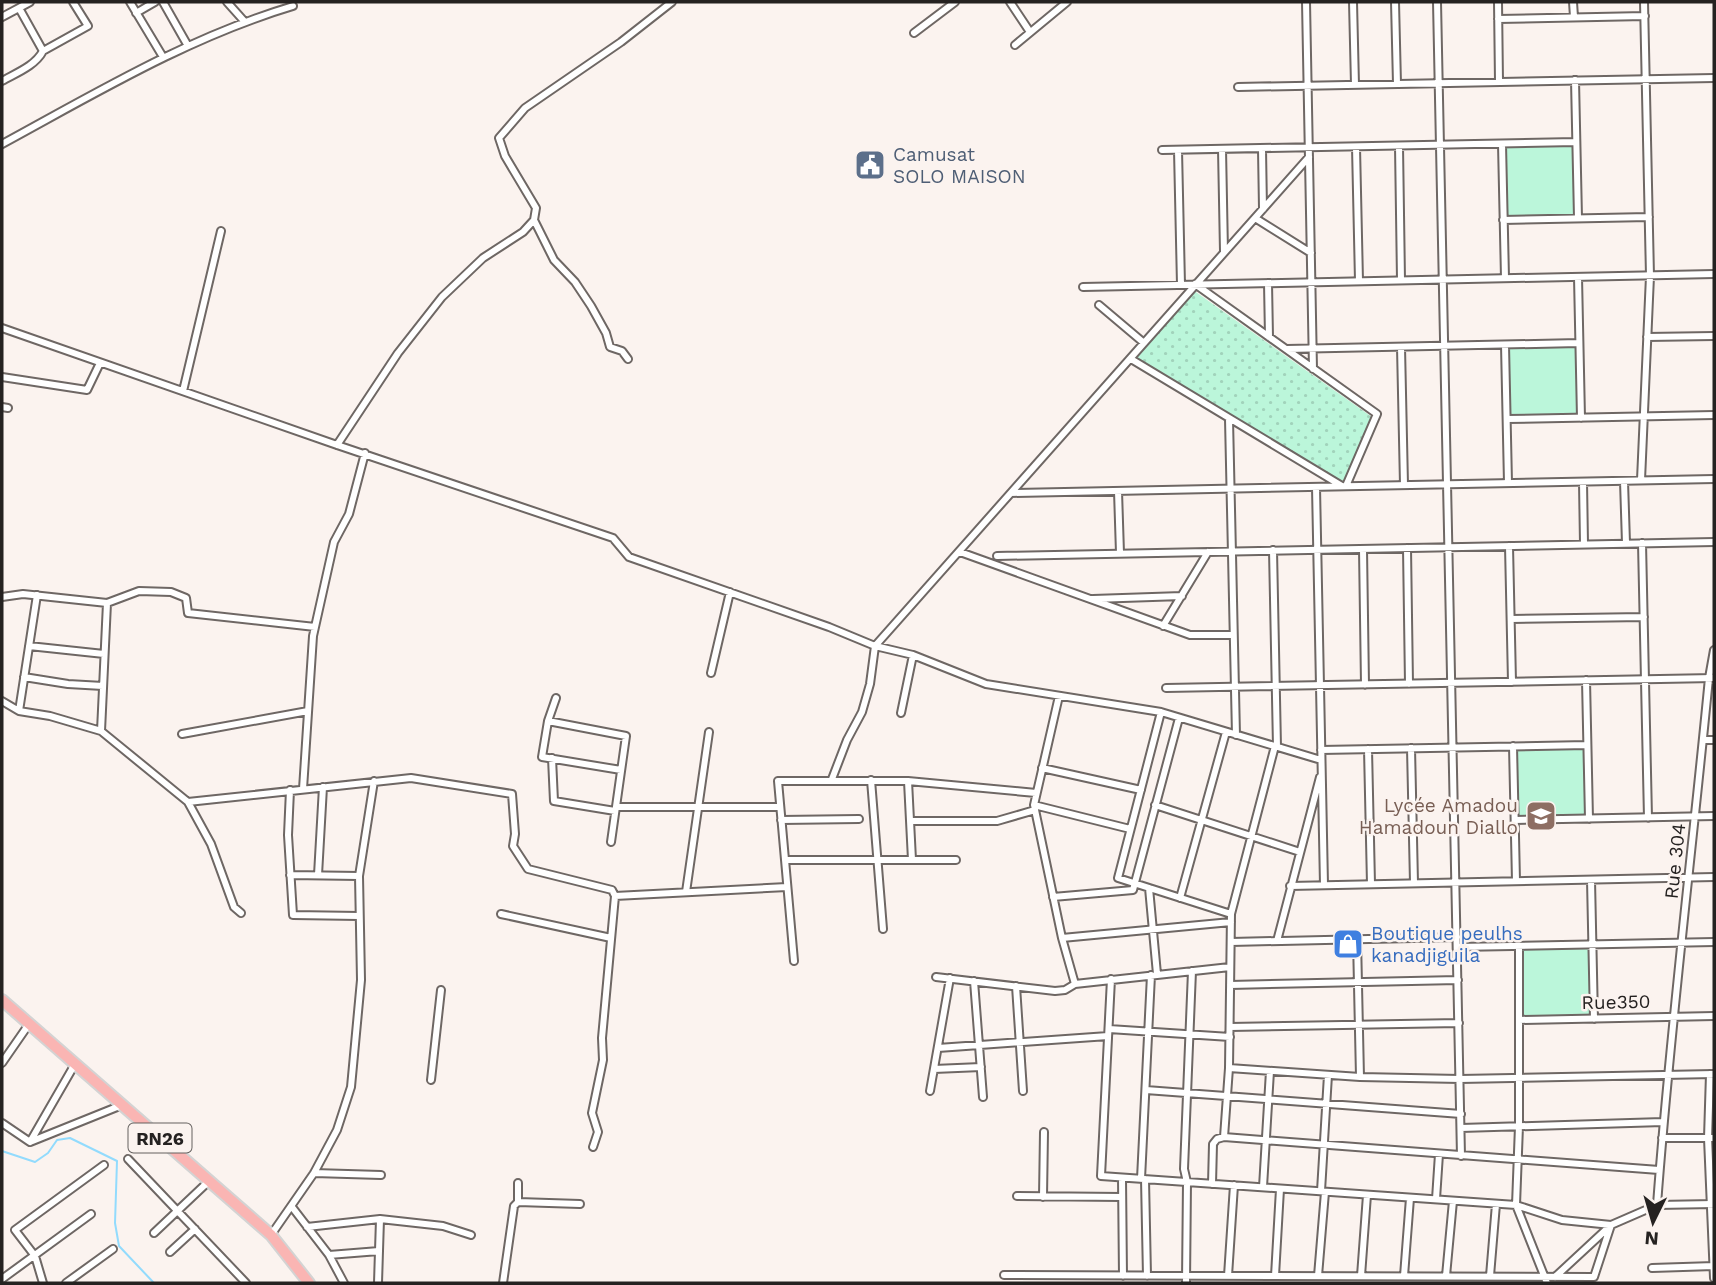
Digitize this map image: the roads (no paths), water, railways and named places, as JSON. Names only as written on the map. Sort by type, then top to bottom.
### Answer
[{"type":"main road","name":"RN26","points":[[2,1000],[271,1235],[309,1283]]},
{"type":"street","points":[[2,17],[30,2]]},
{"type":"street","points":[[2,81],[27,67],[39,58],[43,51],[88,26],[73,2]]},
{"type":"street","points":[[130,2],[163,57]]},
{"type":"street","points":[[136,13],[155,2]]},
{"type":"street","points":[[163,2],[188,46]]},
{"type":"street","points":[[228,2],[244,21]]},
{"type":"street","points":[[337,445],[398,353],[442,297],[483,258],[523,232],[534,220],[536,208],[505,156],[499,138],[513,120],[539,97],[621,43],[672,2]]},
{"type":"street","points":[[914,33],[955,2]]},
{"type":"street","points":[[1010,2],[1030,32]]},
{"type":"street","points":[[1015,45],[1067,2]]},
{"type":"street","points":[[1306,2],[1313,369]]},
{"type":"street","points":[[1353,2],[1355,85]]},
{"type":"street","points":[[1395,2],[1397,84]]},
{"type":"street","points":[[1437,2],[1461,1156]]},
{"type":"street","points":[[1498,2],[1499,82]]},
{"type":"street","points":[[1573,2],[1574,17]]},
{"type":"street","points":[[1641,481],[1650,275],[1644,2]]},
{"type":"street","points":[[2,144],[163,57],[244,21],[293,6]]},
{"type":"street","points":[[19,8],[43,51]]},
{"type":"street","points":[[1498,19],[1645,16]]},
{"type":"street","points":[[1238,87],[1714,78]]},
{"type":"street","points":[[1575,80],[1578,218]]},
{"type":"street","points":[[1162,150],[1576,142]]},
{"type":"street","points":[[1502,144],[1505,278]]},
{"type":"street","points":[[1399,146],[1401,280]]},
{"type":"street","points":[[1356,147],[1359,281]]},
{"type":"street","points":[[1222,149],[1224,252]]},
{"type":"street","points":[[1262,149],[1263,209]]},
{"type":"street","points":[[1178,150],[1181,285]]},
{"type":"street","points":[[832,779],[846,740],[862,712],[870,684],[875,646],[1309,158]]},
{"type":"street","points":[[1503,220],[1649,217]]},
{"type":"street","points":[[1255,218],[1311,253]]},
{"type":"street","points":[[534,220],[554,260],[575,282],[591,306],[606,333],[610,347],[622,351],[628,359]]},
{"type":"street","points":[[183,391],[221,231]]},
{"type":"street","points":[[1083,287],[1714,274]]},
{"type":"street","points":[[1578,277],[1581,418]]},
{"type":"street","points":[[1268,283],[1269,337]]},
{"type":"street","points":[[1195,285],[1377,415],[1344,486]]},
{"type":"street","points":[[1099,304],[1144,343]]},
{"type":"street","points":[[2,328],[613,538],[629,557],[829,627],[875,646],[913,655],[986,684],[1161,712],[1321,760]]},
{"type":"street","points":[[1647,337],[1714,337]]},
{"type":"street","points":[[1286,349],[1579,343]]},
{"type":"street","points":[[1505,345],[1508,483]]},
{"type":"street","points":[[1401,347],[1404,485]]},
{"type":"street","points":[[1131,359],[1344,486]]},
{"type":"street","points":[[2,377],[87,390],[100,363]]},
{"type":"street","points":[[1507,419],[1714,415]]},
{"type":"street","points":[[1229,419],[1236,735]]},
{"type":"street","points":[[303,789],[315,627],[334,542],[349,514],[365,453]]},
{"type":"street","points":[[1011,493],[1714,479]]},
{"type":"street","points":[[1624,481],[1626,543]]},
{"type":"street","points":[[1583,482],[1584,544]]},
{"type":"street","points":[[1315,487],[1324,885]]},
{"type":"street","points":[[1118,491],[1120,553]]},
{"type":"street","points":[[998,556],[1714,542]]},
{"type":"street","points":[[1642,543],[1648,818]]},
{"type":"street","points":[[1509,546],[1512,682]]},
{"type":"street","points":[[1363,548],[1365,684]]},
{"type":"street","points":[[1406,548],[1409,684]]},
{"type":"street","points":[[1224,1137],[1230,1037],[1231,918],[1276,747],[1273,550]]},
{"type":"street","points":[[960,552],[1190,635],[1233,635]]},
{"type":"street","points":[[1163,626],[1208,552]]},
{"type":"street","points":[[2,597],[23,594],[107,603],[139,591],[171,592],[186,598],[188,612],[315,627]]},
{"type":"street","points":[[711,673],[730,592]]},
{"type":"street","points":[[19,711],[37,596]]},
{"type":"street","points":[[1088,599],[1182,596]]},
{"type":"street","points":[[101,731],[107,603]]},
{"type":"street","points":[[1511,619],[1644,617]]},
{"type":"street","points":[[29,646],[104,654]]},
{"type":"street","name":"Rue 304","points":[[1657,1205],[1667,1075],[1714,650]]},
{"type":"street","points":[[901,713],[913,655]]},
{"type":"street","points":[[24,677],[103,686]]},
{"type":"street","points":[[1166,688],[1712,678]]},
{"type":"street","points":[[1586,680],[1589,819]]},
{"type":"street","points":[[1059,696],[1034,808],[1062,938],[1075,984]]},
{"type":"street","points":[[556,698],[548,721],[542,757],[621,770]]},
{"type":"street","points":[[2,701],[19,711],[50,716],[101,731],[188,802],[211,844],[234,907],[241,913]]},
{"type":"street","points":[[182,734],[308,711]]},
{"type":"street","points":[[1161,712],[1118,878],[1231,918]]},
{"type":"street","points":[[1053,897],[1133,890],[1179,718]]},
{"type":"street","points":[[548,721],[626,736],[611,842]]},
{"type":"street","points":[[687,892],[709,732]]},
{"type":"street","points":[[1180,898],[1226,732]]},
{"type":"street","points":[[1703,740],[1714,740]]},
{"type":"street","points":[[1321,750],[1587,745]]},
{"type":"street","points":[[1513,746],[1516,881]]},
{"type":"street","points":[[1411,748],[1414,883]]},
{"type":"street","points":[[1368,749],[1371,884]]},
{"type":"street","points":[[552,758],[554,801],[616,809],[780,807]]},
{"type":"street","points":[[1042,768],[1141,790]]},
{"type":"street","points":[[1276,941],[1321,770]]},
{"type":"street","points":[[188,802],[411,778],[512,794],[515,834],[513,846],[528,870],[612,890],[615,896],[602,1038],[603,1059],[592,1113],[598,1132],[593,1147]]},
{"type":"street","points":[[871,780],[883,929]]},
{"type":"street","points":[[271,1235],[314,1173],[337,1130],[351,1087],[361,980],[359,876],[374,781]]},
{"type":"street","points":[[794,961],[778,781],[908,781],[1036,793]]},
{"type":"street","points":[[908,781],[912,860]]},
{"type":"street","points":[[318,875],[323,787]]},
{"type":"street","points":[[290,790],[288,835],[293,915],[359,916]]},
{"type":"street","points":[[1155,805],[1300,852]]},
{"type":"street","points":[[910,821],[997,821],[1034,808],[1130,830]]},
{"type":"street","points":[[1515,820],[1714,816]]},
{"type":"street","points":[[782,820],[859,819]]},
{"type":"street","points":[[785,860],[956,860]]},
{"type":"street","points":[[290,874],[359,876]]},
{"type":"street","points":[[1290,886],[1714,877]]},
{"type":"street","points":[[1591,880],[1594,1018]]},
{"type":"street","points":[[615,896],[787,887]]},
{"type":"street","points":[[1147,1276],[1143,1179],[1154,974],[1149,888]]},
{"type":"street","points":[[501,914],[611,938]]},
{"type":"street","points":[[1062,938],[1231,918]]},
{"type":"street","points":[[1231,942],[1457,937]]},
{"type":"street","points":[[1357,939],[1360,1077]]},
{"type":"street","points":[[1457,947],[1714,942]]},
{"type":"street","points":[[1519,946],[1516,1205],[1545,1281]]},
{"type":"street","points":[[936,977],[1055,991],[1065,990],[1075,984],[1111,979],[1230,967]]},
{"type":"street","points":[[1187,1280],[1187,1182],[1184,1169],[1192,971]]},
{"type":"street","points":[[930,1091],[950,978]]},
{"type":"street","points":[[1111,979],[1101,1176],[1516,1205],[1562,1220],[1611,1225]]},
{"type":"street","points":[[1230,985],[1458,980]]},
{"type":"street","points":[[974,981],[983,1097]]},
{"type":"street","points":[[1016,986],[1023,1091]]},
{"type":"street","points":[[431,1080],[441,990]]},
{"type":"street","name":"Rue350","points":[[1519,1020],[1714,1016]]},
{"type":"street","points":[[1230,1027],[1459,1023]]},
{"type":"street","points":[[2,1063],[29,1024]]},
{"type":"street","points":[[937,1048],[1108,1033],[1149,1032],[1230,1037]]},
{"type":"street","points":[[30,1142],[75,1064]]},
{"type":"street","points":[[934,1069],[981,1067]]},
{"type":"street","points":[[1229,1068],[1360,1077],[1460,1079],[1712,1074],[1714,1278]]},
{"type":"street","points":[[1263,1187],[1270,1071]]},
{"type":"street","points":[[1318,1276],[1328,1075]]},
{"type":"street","points":[[1146,1090],[1461,1114]]},
{"type":"street","points":[[30,1142],[122,1105]]},
{"type":"street","points":[[1461,1128],[1663,1122]]},
{"type":"street","points":[[2,1123],[30,1142]]},
{"type":"street","points":[[1043,1196],[1044,1132]]},
{"type":"street","points":[[1212,1184],[1213,1144],[1216,1139],[1224,1137],[1660,1171]]},
{"type":"street","points":[[1662,1138],[1711,1138]]},
{"type":"street","points":[[1436,1199],[1439,1154]]},
{"type":"street","points":[[128,1159],[246,1283]]},
{"type":"street","points":[[43,1283],[35,1256],[15,1230],[104,1165]]},
{"type":"street","points":[[314,1173],[381,1175]]},
{"type":"street","points":[[1122,1178],[1123,1276]]},
{"type":"street","points":[[154,1233],[209,1181]]},
{"type":"street","points":[[503,1283],[514,1206],[518,1202],[518,1183]]},
{"type":"street","points":[[1228,1276],[1234,1185]]},
{"type":"street","points":[[1271,1278],[1280,1189]]},
{"type":"street","points":[[1361,1276],[1367,1195]]},
{"type":"street","points":[[1017,1196],[1122,1197]]},
{"type":"street","points":[[1404,1276],[1410,1198]]},
{"type":"street","points":[[1446,1276],[1453,1200]]},
{"type":"street","points":[[518,1202],[580,1204]]},
{"type":"street","points":[[1490,1276],[1496,1204]]},
{"type":"street","points":[[1004,1275],[1147,1276],[1187,1280],[1228,1276],[1446,1276],[1459,1280],[1490,1276],[1500,1280],[1545,1281],[1555,1277],[1611,1225],[1657,1205],[1713,1204]]},
{"type":"street","points":[[292,1207],[329,1255],[344,1283]]},
{"type":"street","points":[[2,1279],[91,1214]]},
{"type":"street","points":[[307,1227],[380,1219],[443,1226],[471,1235]]},
{"type":"street","points":[[378,1283],[380,1219]]},
{"type":"street","points":[[1555,1277],[1593,1280],[1611,1225]]},
{"type":"street","points":[[170,1252],[195,1229]]},
{"type":"street","points":[[66,1283],[113,1249]]},
{"type":"street","points":[[329,1255],[379,1251]]},
{"type":"street","points":[[1652,1268],[1714,1266]]},
{"type":"waterway","points":[[2,1151],[35,1162],[48,1153],[57,1140],[70,1138],[117,1161],[115,1223],[119,1246],[154,1283]]},
{"type":"place","name":"Camusat SOLO MAISON","points":[[870,165]]},
{"type":"place","name":"Lycée Amadou Hamadoun Diallo","points":[[1541,816]]},
{"type":"place","name":"Boutique peulhs kanadjiguila","points":[[1348,944]]}]
